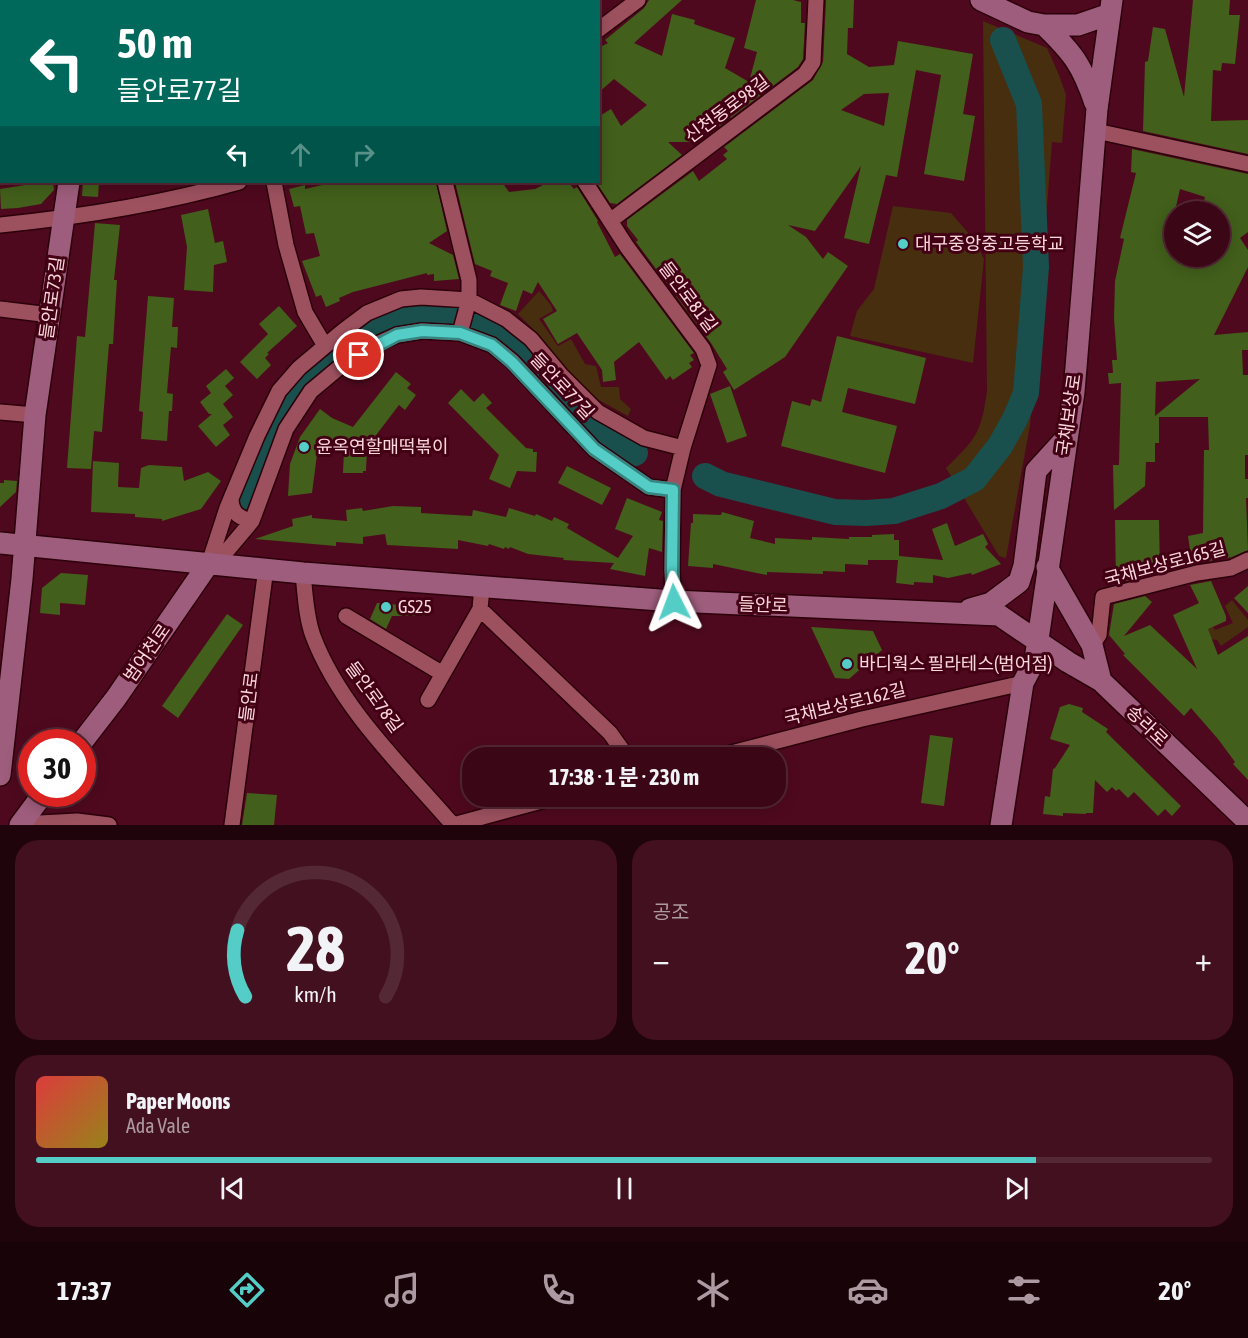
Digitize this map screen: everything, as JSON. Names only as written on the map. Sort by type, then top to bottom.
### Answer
[{"type":"main road","points":[[988,2],[1028,22],[1044,25],[1078,25],[1111,7]]},
{"type":"main road","name":"국채보상로","points":[[1001,825],[1023,683],[1035,660],[1074,392],[1097,109],[1111,7]]},
{"type":"main road","points":[[1044,25],[1070,50],[1085,75],[1097,109]]},
{"type":"main road","name":"들안로73길","points":[[25,545],[35,415],[69,183]]},
{"type":"main road","points":[[954,613],[992,603],[1018,582],[1024,566],[1036,471],[1067,437]]},
{"type":"main road","name":"들안로","points":[[0,543],[303,573],[674,602],[999,615],[1037,641]]},
{"type":"main road","points":[[0,775],[25,545]]},
{"type":"main road","name":"범어천로","points":[[92,729],[116,699],[209,563]]},
{"type":"main road","points":[[1047,567],[1092,645],[1101,681]]},
{"type":"main road","name":"송라로","points":[[1037,641],[1101,681],[1248,822]]},
{"type":"main road","points":[[14,824],[30,807]]},
{"type":"street","points":[[600,28],[638,0]]},
{"type":"street","name":"신천동로98길","points":[[610,221],[805,74],[813,62],[816,0]]},
{"type":"street","points":[[1096,131],[1248,164]]},
{"type":"street","points":[[0,225],[63,218],[235,183]]},
{"type":"street","points":[[274,183],[286,246],[305,312],[325,346]]},
{"type":"street","points":[[445,183],[469,280],[469,300],[460,333]]},
{"type":"street","name":"들안로81길","points":[[586,183],[655,285],[703,349],[709,365],[683,448]]},
{"type":"street","points":[[209,563],[231,498],[257,436],[279,391],[299,368],[367,313],[401,299],[421,297],[469,300],[506,319],[531,339],[561,375],[598,412],[644,438],[683,448],[674,494],[672,570],[674,602]]},
{"type":"street","points":[[0,309],[50,315]]},
{"type":"street","name":"들안로77길","points":[[209,563],[226,552],[252,521],[286,429],[312,391],[341,366],[397,335],[422,331],[460,333],[492,345],[512,362],[594,449],[649,487],[674,494]]},
{"type":"street","points":[[0,412],[35,415]]},
{"type":"street","points":[[231,498],[231,508],[237,515],[252,521]]},
{"type":"street","name":"국채보상로165길","points":[[1092,645],[1099,635],[1103,597],[1197,573],[1231,568],[1248,560]]},
{"type":"street","name":"들안로","points":[[232,825],[266,568]]},
{"type":"street","name":"들안로78길","points":[[303,573],[312,635],[334,680],[370,730],[453,825]]},
{"type":"street","points":[[428,700],[480,609],[482,587]]},
{"type":"street","points":[[480,609],[610,733],[620,747]]},
{"type":"street","points":[[346,616],[443,674]]},
{"type":"street","name":"국채보상로162길","points":[[754,747],[862,719],[1023,683]]},
{"type":"street","points":[[453,825],[519,807]]},
{"type":"street","points":[[14,824],[77,821],[108,825]]},
{"type":"shaded area","points":[[983,21],[1047,48],[1066,95],[1062,143],[1052,142],[1030,425],[1006,558],[999,556],[946,468],[976,434],[980,426],[987,391]]},
{"type":"shaded area","points":[[893,206],[951,213],[976,242],[984,259],[973,363],[850,336],[857,311],[874,289]]},
{"type":"shaded area","points":[[539,291],[551,305],[553,311],[539,319],[558,346],[571,339],[585,364],[596,366],[601,387],[619,387],[620,399],[631,409],[628,416],[586,393],[518,314]]},
{"type":"shaded area","points":[[1232,600],[1248,620],[1248,627],[1221,646],[1217,640],[1210,639],[1204,626],[1211,623],[1215,630],[1233,623],[1225,606]]},
{"type":"building","points":[[649,0],[682,0],[634,43],[662,56],[672,14],[695,20],[694,24],[735,38],[725,68],[749,82],[757,52],[744,48],[756,0],[801,2],[801,23],[805,23],[803,59],[798,67],[716,129],[711,126],[697,142],[668,142],[682,155],[617,204],[610,203],[597,183],[600,183],[600,116],[611,109],[621,126],[647,105],[614,79],[600,91],[600,47],[608,43],[605,40],[644,8]]},
{"type":"building","points":[[826,0],[854,0],[853,28],[848,28],[847,54],[869,67],[894,65],[898,41],[973,54],[963,114],[975,116],[964,181],[924,174],[941,75],[916,70],[897,177],[886,175],[869,244],[844,238],[861,166],[815,231],[788,225],[806,237],[823,259],[828,252],[848,266],[785,357],[734,390],[723,372],[727,369],[711,343],[636,242],[638,240],[627,226],[627,220],[693,171],[699,181],[727,159],[723,155],[728,151],[724,147],[813,80],[823,62]],"holes":[[[889,93],[884,126],[841,110],[864,94]]]},
{"type":"building","points":[[1193,0],[1230,0],[1229,15],[1240,15],[1235,64],[1222,63],[1221,71],[1213,70],[1211,121],[1248,120],[1248,154],[1143,131],[1145,62],[1148,61],[1153,27],[1165,29],[1184,97]]},
{"type":"building","points":[[1132,149],[1248,174],[1248,232],[1240,238],[1248,250],[1248,267],[1214,335],[1248,332],[1248,350],[1242,350],[1243,375],[1248,375],[1248,455],[1245,455],[1245,479],[1248,479],[1248,498],[1246,498],[1248,550],[1232,557],[1192,564],[1188,536],[1203,533],[1204,450],[1209,450],[1208,417],[1159,417],[1159,443],[1155,443],[1155,462],[1146,462],[1145,486],[1114,510],[1113,465],[1119,465],[1121,383],[1109,384],[1108,373],[1113,373],[1112,360],[1117,360],[1114,318],[1115,281],[1124,239],[1120,238],[1136,173],[1131,172]],"holes":[[[1200,379],[1155,416],[1156,382]]]},
{"type":"building","points":[[53,183],[54,190],[41,204],[1,209],[0,189]]},
{"type":"building","points":[[83,183],[99,183],[98,197],[82,196]]},
{"type":"building","points":[[331,183],[436,183],[447,231],[429,243],[453,255],[459,279],[434,281],[434,274],[427,275],[427,273],[353,292],[326,307],[321,295],[316,297],[302,261],[320,256],[314,233],[306,234],[300,206],[294,207],[289,189],[305,185],[305,189]]},
{"type":"building","points":[[455,183],[503,183],[509,192],[535,189],[547,183],[569,183],[574,189],[577,187],[598,221],[615,257],[620,254],[694,353],[690,355],[694,360],[689,363],[692,367],[673,380],[670,376],[666,380],[639,342],[614,362],[616,380],[603,382],[602,370],[577,333],[558,344],[543,319],[557,311],[538,282],[532,294],[523,290],[516,311],[500,305],[508,283],[490,276],[492,271],[475,264]]},
{"type":"building","points":[[208,209],[215,243],[223,241],[227,262],[214,265],[213,292],[184,290],[187,247],[181,215]]},
{"type":"building","points":[[95,223],[120,225],[114,280],[117,280],[113,344],[109,344],[102,432],[94,431],[91,469],[67,468],[77,336],[85,337]]},
{"type":"building","points":[[148,296],[174,298],[172,327],[178,327],[177,348],[171,347],[167,393],[173,394],[172,411],[169,411],[167,441],[141,439],[143,412],[139,411]]},
{"type":"building","points":[[279,306],[297,326],[267,353],[269,354],[265,358],[271,365],[257,379],[240,362],[268,334],[259,324]]},
{"type":"building","points":[[837,336],[926,358],[915,404],[848,388],[842,412],[897,426],[885,473],[781,446],[792,401],[810,406],[812,399],[821,402]]},
{"type":"building","points":[[226,369],[234,378],[225,386],[233,395],[223,404],[233,417],[223,425],[230,435],[216,447],[198,426],[212,414],[209,414],[200,402],[211,393],[206,386]]},
{"type":"building","points":[[396,372],[411,384],[407,388],[416,395],[405,410],[399,405],[367,447],[366,471],[343,473],[344,449],[319,439],[312,493],[288,496],[290,464],[300,437],[320,409],[332,418],[353,427]]},
{"type":"building","points":[[730,386],[747,436],[727,443],[710,394]]},
{"type":"building","points":[[461,389],[474,402],[483,393],[492,403],[486,408],[526,448],[537,452],[536,472],[517,471],[510,488],[489,479],[499,455],[448,403]]},
{"type":"building","points":[[93,461],[119,463],[118,487],[139,488],[141,468],[149,465],[182,467],[184,481],[208,472],[221,481],[201,509],[162,521],[162,519],[135,517],[135,514],[91,512]]},
{"type":"building","points":[[567,466],[611,488],[602,505],[558,483]]},
{"type":"building","points":[[4,480],[17,481],[16,492],[0,507],[0,483],[4,483]]},
{"type":"building","points":[[627,498],[662,512],[659,520],[663,521],[662,552],[649,548],[645,576],[610,569],[614,563],[563,560],[564,558],[528,554],[510,547],[504,549],[489,544],[488,546],[458,540],[458,549],[387,545],[385,534],[363,537],[363,544],[336,542],[336,546],[255,539],[293,526],[292,519],[312,515],[312,518],[347,521],[346,510],[362,508],[363,511],[393,506],[421,507],[421,513],[472,516],[473,510],[506,517],[509,508],[535,516],[536,514],[552,521],[554,517],[569,524],[567,528],[618,558],[633,536],[615,529]]},
{"type":"building","points":[[722,512],[754,521],[750,538],[775,544],[775,538],[849,539],[849,537],[894,534],[894,540],[899,540],[899,556],[943,560],[932,529],[947,523],[955,546],[983,534],[988,544],[985,547],[1001,564],[972,575],[971,573],[948,578],[933,575],[933,583],[914,582],[914,585],[896,583],[898,560],[868,560],[868,565],[845,564],[845,572],[823,571],[823,574],[767,572],[767,575],[713,564],[713,568],[688,566],[693,514],[721,515]]},
{"type":"building","points":[[1115,520],[1159,520],[1160,571],[1116,584]]},
{"type":"building","points":[[61,573],[88,575],[85,605],[60,603],[60,615],[40,613],[42,588]]},
{"type":"building","points":[[1211,581],[1226,616],[1226,621],[1208,629],[1218,655],[1248,636],[1248,780],[1233,764],[1235,762],[1218,739],[1191,708],[1184,716],[1123,655],[1125,654],[1109,635],[1114,604],[1145,596],[1152,602],[1124,636],[1150,625],[1197,669],[1173,615],[1199,603],[1190,585]]},
{"type":"building","points":[[1248,586],[1248,613],[1234,598]]},
{"type":"building","points":[[377,603],[425,607],[425,616],[392,616],[386,629],[370,619]]},
{"type":"building","points":[[227,614],[243,625],[178,718],[162,706]]},
{"type":"building","name":"바디웍스 필라테스(범어점)","points":[[811,627],[873,631],[882,650],[849,679],[835,678]]},
{"type":"building","points":[[1069,704],[1083,708],[1082,712],[1108,729],[1106,732],[1181,806],[1172,816],[1165,809],[1158,816],[1134,792],[1128,798],[1119,789],[1116,791],[1112,787],[1107,792],[1095,780],[1093,813],[1063,813],[1063,816],[1043,814],[1045,796],[1050,797],[1053,769],[1070,745],[1050,739],[1060,707]]},
{"type":"building","points":[[930,735],[953,738],[944,806],[921,803]]},
{"type":"building","points":[[247,793],[277,795],[274,825],[242,825]]},
{"type":"waterway","points":[[705,476],[721,484],[835,512],[894,511],[941,496],[974,479],[1000,446],[1026,393],[1036,267],[1029,104],[1003,40]]},
{"type":"waterway","points":[[242,497],[279,408],[300,383],[354,338],[378,325],[404,318],[429,315],[450,315],[492,328],[516,348],[603,436],[635,453]]},
{"type":"place","name":"대구중앙중고등학교","points":[[903,244]]},
{"type":"place","name":"윤옥연할매떡볶이","points":[[304,447]]},
{"type":"place","name":"GS25","points":[[386,607]]},
{"type":"place","name":"바디웍스 필라테스(범어점)","points":[[847,664]]},
{"type":"route","points":[[359,355],[376,344],[397,335],[422,331],[460,333],[492,345],[512,362],[594,449],[649,487],[673,490],[674,602]]}]
